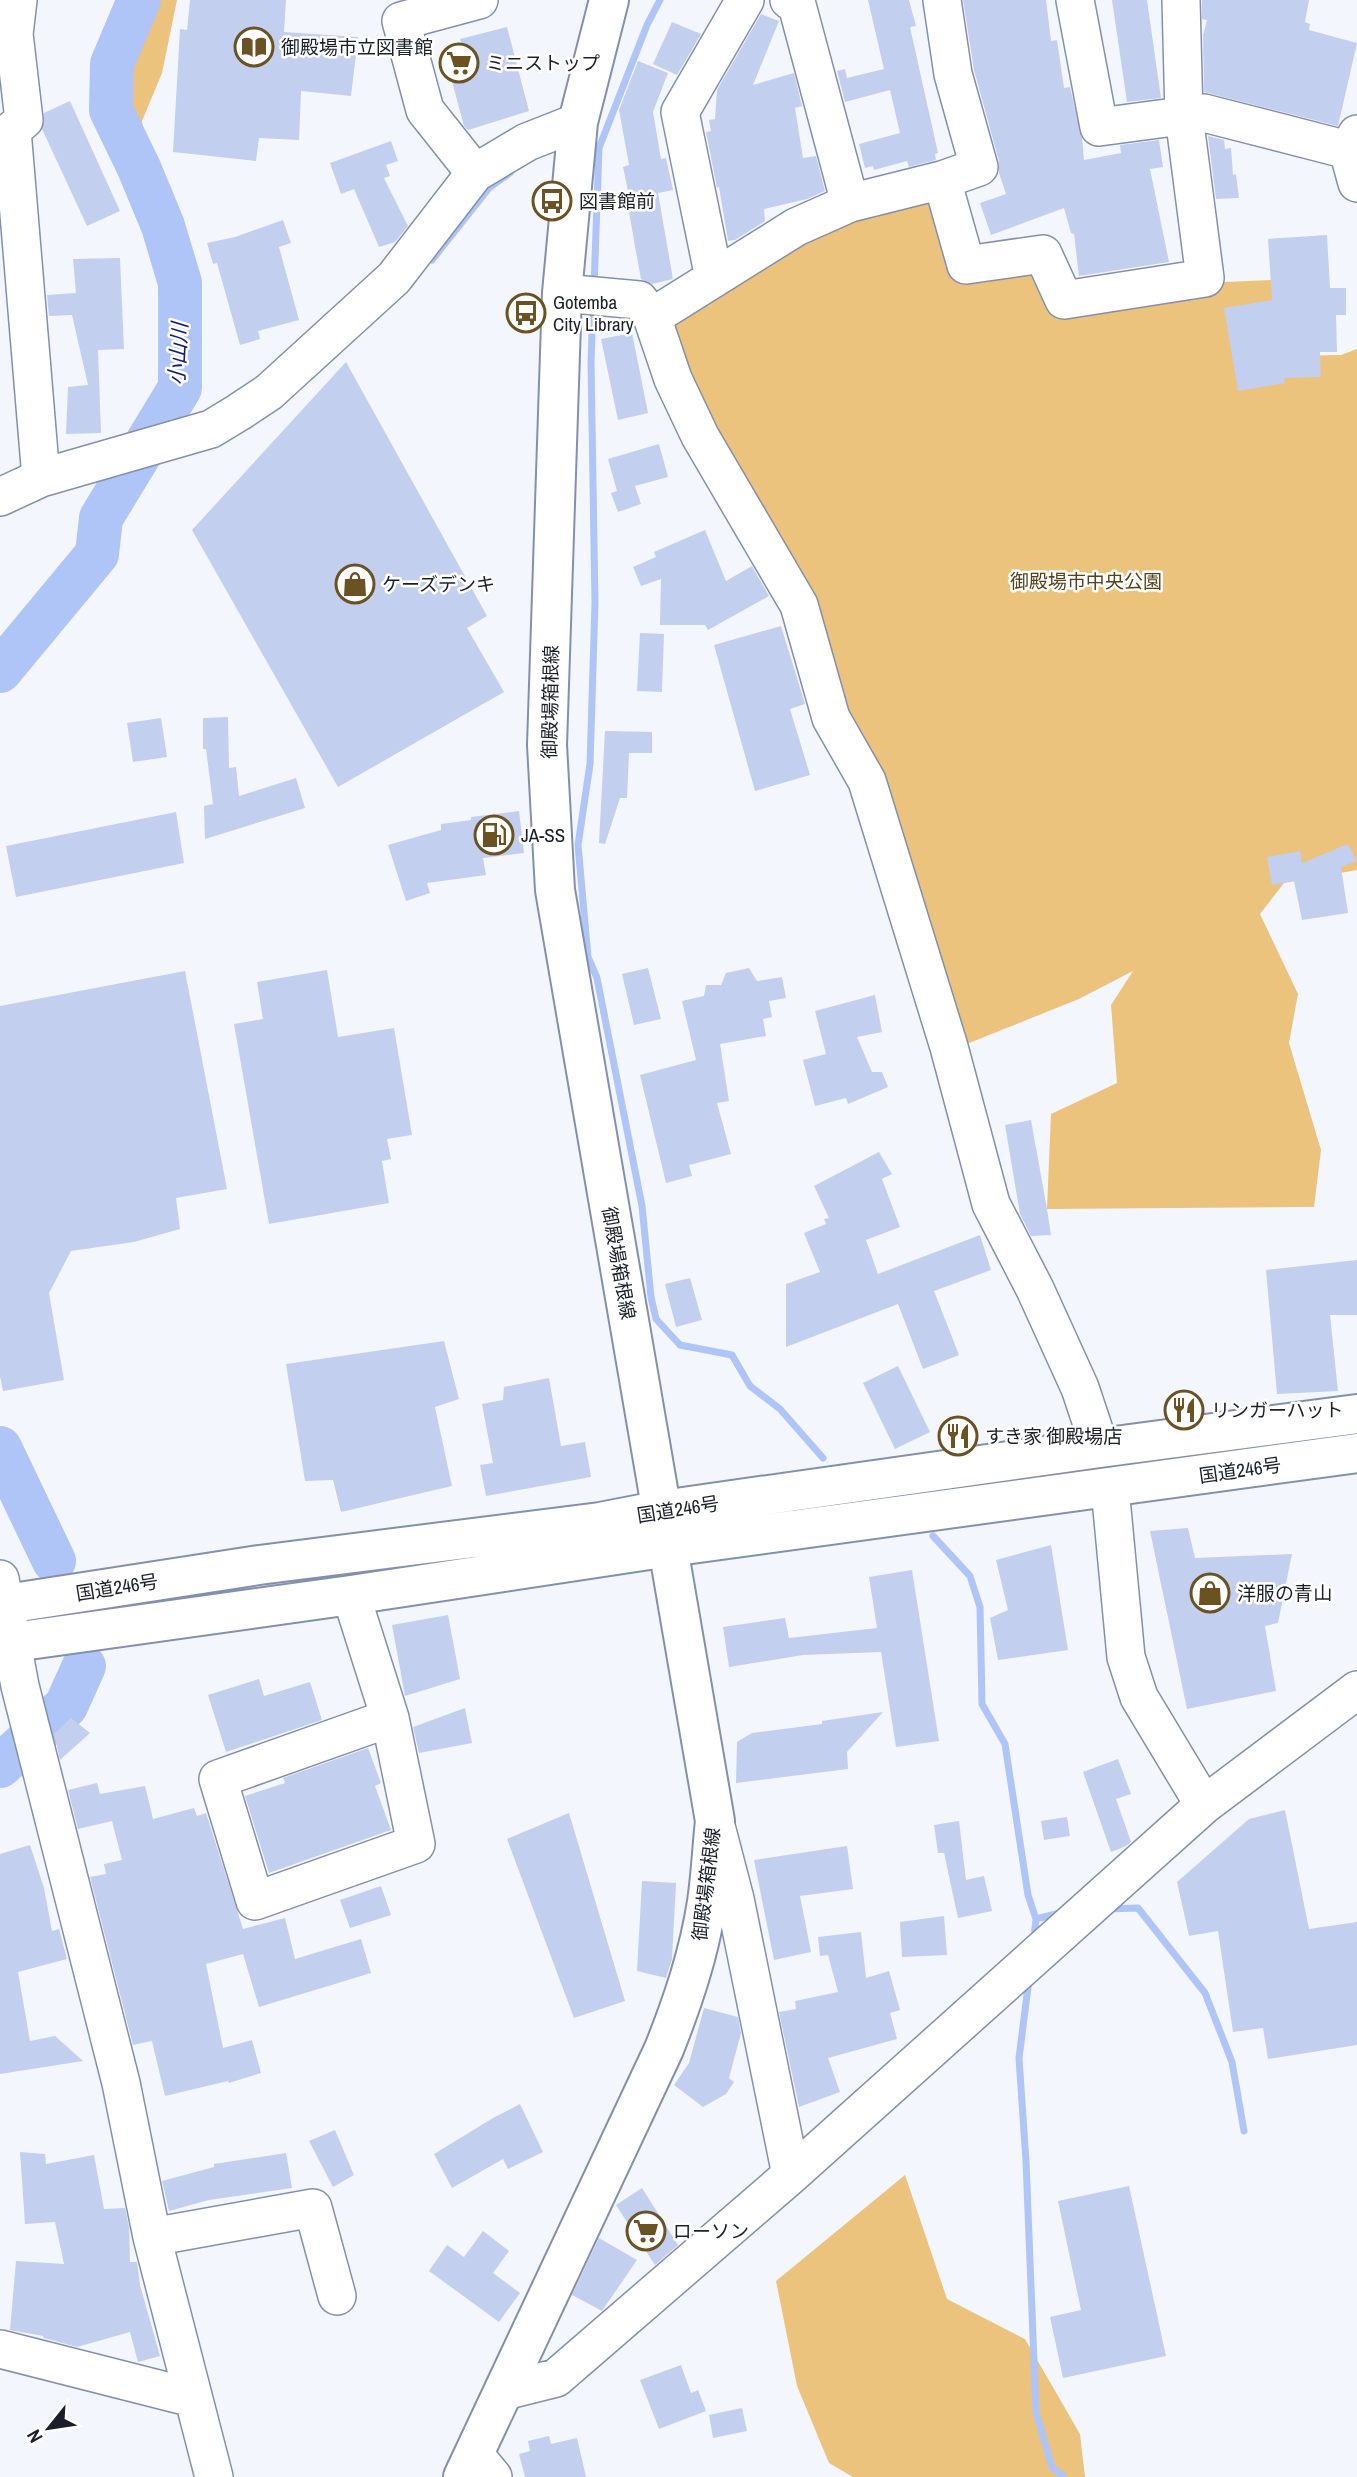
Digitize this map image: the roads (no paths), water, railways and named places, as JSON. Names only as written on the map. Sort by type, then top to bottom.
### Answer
[{"type":"main road","name":"御殿場箱根線","points":[[477,2469],[504,2391],[664,2049],[684,1997],[707,1902],[715,1821],[555,890],[547,745],[562,293],[578,122],[609,0]]},
{"type":"main road","name":"国道246号","points":[[2,1596],[600,1522],[662,1510],[1357,1414]]},
{"type":"main road","name":"国道246号","points":[[6,1643],[669,1547],[1357,1453]]},
{"type":"street","points":[[18,0],[14,34],[24,120],[12,130],[41,478]]},
{"type":"street","points":[[475,173],[425,110],[401,21],[479,0]]},
{"type":"street","points":[[714,278],[680,112],[746,0]]},
{"type":"street","points":[[789,0],[797,5],[849,203]]},
{"type":"street","points":[[652,317],[796,226],[849,203],[942,180],[979,167],[953,74],[942,0]]},
{"type":"street","points":[[1075,0],[1099,127],[1204,113],[1354,155]]},
{"type":"street","points":[[942,180],[967,265],[1043,254],[1065,300],[1205,278],[1184,116],[1181,0]]},
{"type":"street","points":[[0,497],[41,478],[211,429],[239,412],[269,392],[394,278],[475,173],[527,142],[578,122]]},
{"type":"street","points":[[562,293],[639,300],[652,317],[673,379],[700,436],[799,605],[831,718],[867,781],[949,1047],[991,1204],[1035,1289],[1080,1388],[1100,1448]]},
{"type":"street","points":[[1110,1488],[1126,1657],[1139,1697],[1204,1805]]},
{"type":"street","points":[[351,1595],[390,1718],[416,1844],[255,1901],[218,1779],[390,1718]]},
{"type":"street","points":[[2,1596],[6,1643],[34,1741],[121,2083],[152,2237],[214,2477]]},
{"type":"street","points":[[504,2391],[556,2378],[791,2175],[1204,1805],[1357,1690]]},
{"type":"street","points":[[715,1821],[735,1899],[791,2175]]},
{"type":"street","points":[[152,2237],[313,2208],[337,2296]]},
{"type":"street","points":[[8,2351],[193,2398]]},
{"type":"waterway","name":"小山川","points":[[0,671],[97,554],[101,518],[180,388],[180,283],[163,226],[111,110],[112,64],[139,0]]},
{"type":"waterway","points":[[594,287],[599,148],[647,25],[660,0]]},
{"type":"waterway","points":[[432,260],[489,188],[510,173]]},
{"type":"waterway","points":[[593,306],[591,362],[595,603],[590,764],[578,845],[588,957],[597,978],[642,1206],[651,1297],[656,1319],[680,1345],[732,1355],[750,1386],[780,1409],[823,1458]]},
{"type":"waterway","name":"小山川","points":[[0,1448],[54,1561]]},
{"type":"waterway","points":[[933,1536],[970,1576],[980,1607],[982,1704],[1005,1744],[1028,1895],[1036,1919],[1034,1939]]},
{"type":"waterway","name":"小山川","points":[[0,1766],[66,1706],[84,1666]]},
{"type":"waterway","points":[[1108,1909],[1138,1908],[1205,1993],[1232,2062],[1244,2131]]},
{"type":"waterway","points":[[1036,1919],[1064,1912]]},
{"type":"waterway","points":[[1029,1979],[1019,2058],[1036,2412],[1052,2467],[1064,2477]]},
{"type":"place","name":"御殿場市立図書館","points":[[254,47]]},
{"type":"place","name":"ミニストップ","points":[[459,63]]},
{"type":"place","name":"図書館前","points":[[552,201]]},
{"type":"place","name":"Gotemba City Library","points":[[526,313]]},
{"type":"place","name":"ケーズデンキ","points":[[355,584]]},
{"type":"place","name":"JA-SS","points":[[494,835]]},
{"type":"place","name":"リンガーハット","points":[[1184,1410]]},
{"type":"place","name":"すき家 御殿場店","points":[[958,1436]]},
{"type":"place","name":"洋服の青山","points":[[1210,1593]]},
{"type":"place","name":"ローソン","points":[[646,2231]]},
{"type":"park label","name":"御殿場市中央公園","points":[[1086,581]]}]
